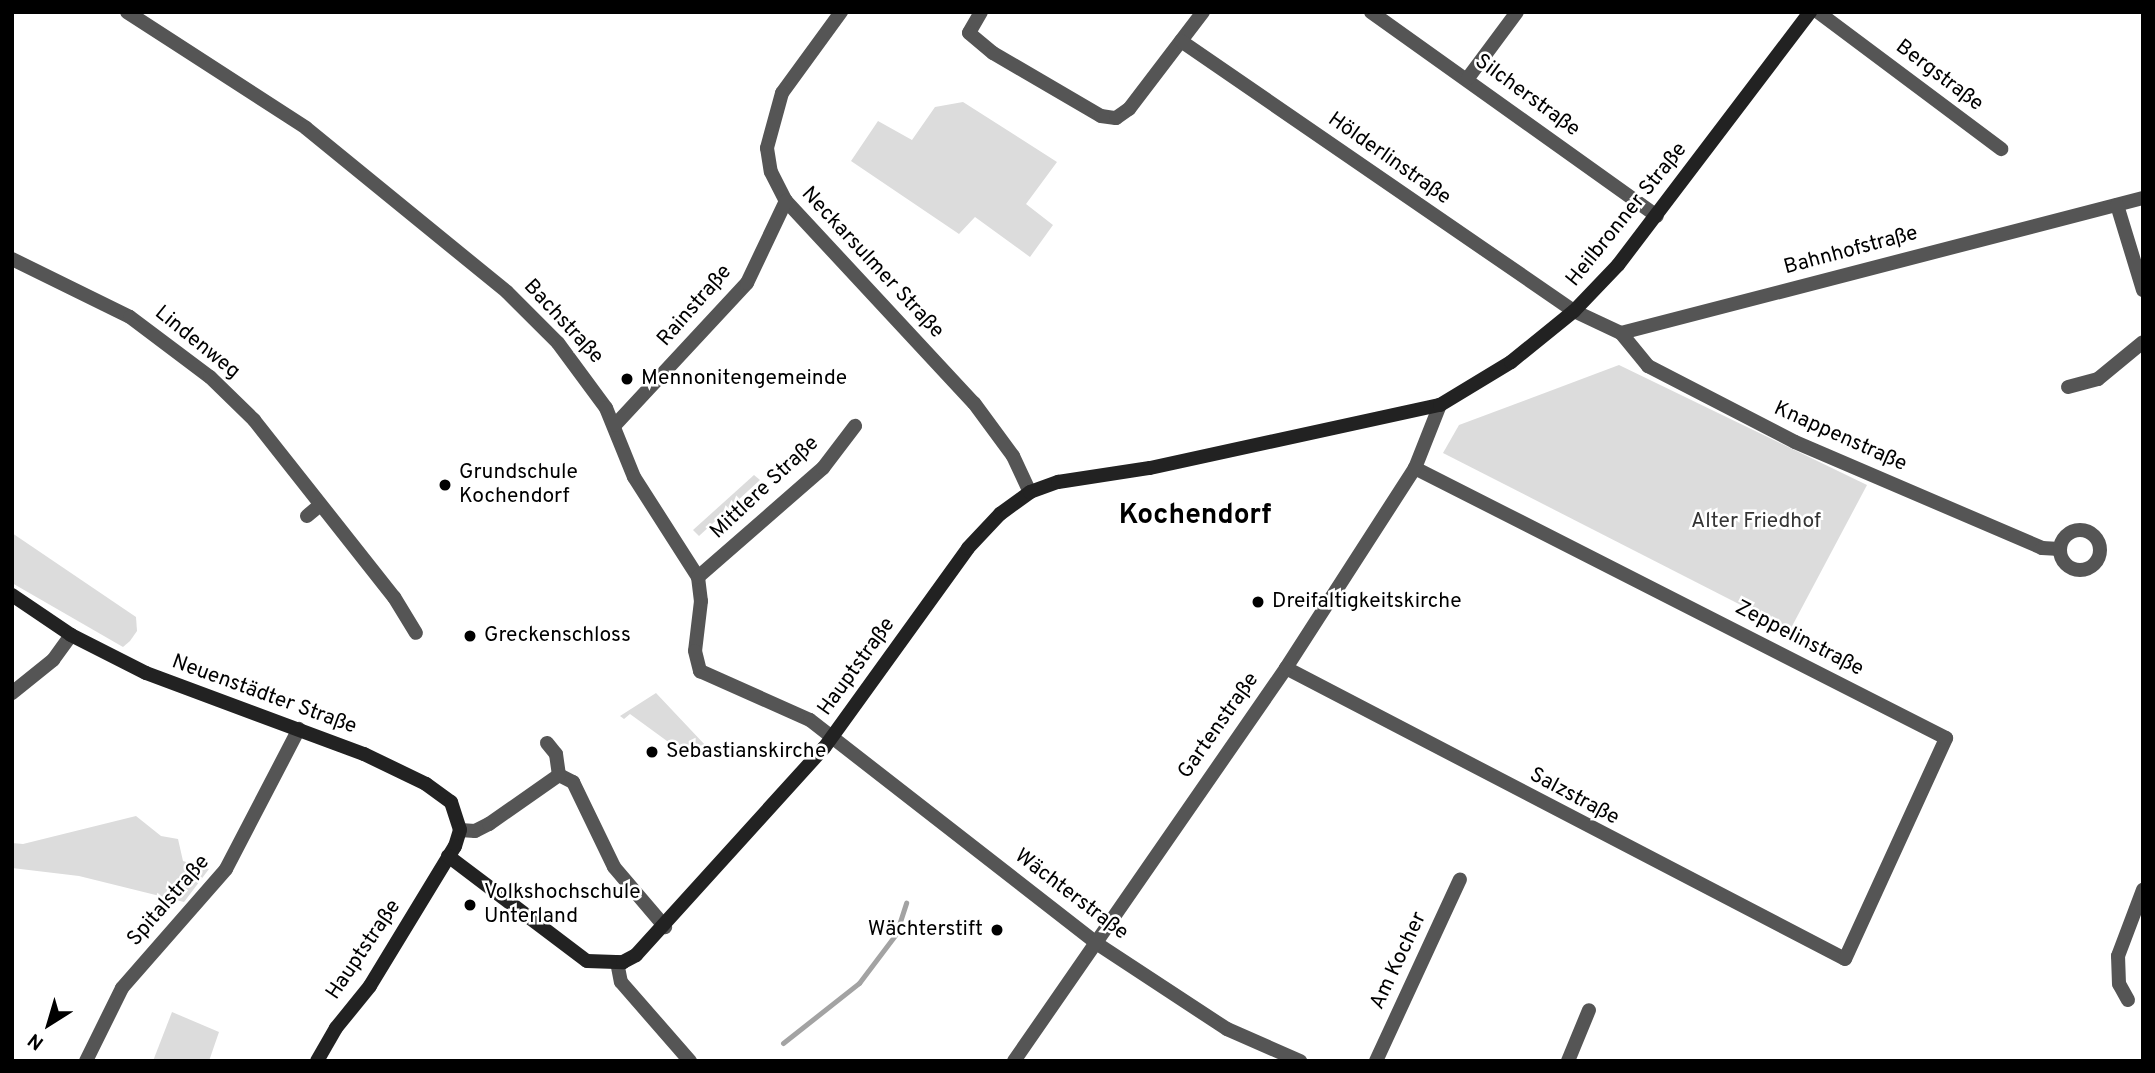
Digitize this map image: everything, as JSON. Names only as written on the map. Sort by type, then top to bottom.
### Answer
[{"type":"main road","name":"Heilbronner Straße","points":[[1440,405],[1511,362],[1574,311],[1657,216],[1810,12]]},
{"type":"main road","name":"Hauptstraße","points":[[617,962],[636,955],[665,927],[834,736],[968,548],[1000,514],[1030,492],[1058,482],[1150,468],[1440,405]]},
{"type":"main road","name":"Neuenstädter Straße","points":[[12,595],[71,635],[175,686],[299,729],[426,784],[451,803],[460,830]]},
{"type":"main road","points":[[460,830],[448,856],[587,961],[617,962]]},
{"type":"main road","name":"Hauptstraße","points":[[317,1061],[336,1028],[370,986],[448,856]]},
{"type":"street","name":"Bachstraße","points":[[127,12],[306,128],[507,292],[572,359],[615,425],[635,477],[698,576]]},
{"type":"street","name":"Neckarsulmer Straße","points":[[841,12],[782,93],[767,148],[771,172],[786,201],[974,403],[1013,456],[1030,492]]},
{"type":"street","points":[[981,12],[969,33],[993,53],[1101,116],[1116,118],[1129,109],[1203,12]]},
{"type":"street","name":"Silcherstraße","points":[[1371,12],[1468,78],[1657,216]]},
{"type":"street","points":[[1468,78],[1517,12]]},
{"type":"street","name":"Bergstraße","points":[[1818,12],[2001,149]]},
{"type":"street","name":"Hölderlinstraße","points":[[1181,41],[1574,311]]},
{"type":"street","name":"Bahnhofstraße","points":[[1621,332],[2143,198]]},
{"type":"street","name":"Rainstraße","points":[[615,425],[747,283],[786,201]]},
{"type":"street","points":[[2117,205],[2143,290]]},
{"type":"street","name":"Lindenweg","points":[[12,259],[90,295],[162,337],[254,420],[394,597],[416,633]]},
{"type":"street","points":[[1574,311],[1621,332]]},
{"type":"street","name":"Knappenstraße","points":[[1621,332],[1648,366],[1795,442],[2042,548],[2060,549]]},
{"type":"street","points":[[2068,387],[2098,379],[2143,342]]},
{"type":"street","name":"Gartenstraße","points":[[1014,1061],[1286,668],[1415,468],[1440,405]]},
{"type":"street","name":"Mittlere Straße","points":[[698,576],[823,468],[856,426]]},
{"type":"street","name":"Zeppelinstraße","points":[[1415,468],[1947,738],[1845,959]]},
{"type":"street","points":[[307,516],[320,505]]},
{"type":"street","points":[[698,576],[701,601],[694,639],[700,671],[810,720],[834,736]]},
{"type":"street","points":[[12,693],[53,660],[71,635]]},
{"type":"street","name":"Salzstraße","points":[[1286,668],[1845,959]]},
{"type":"street","name":"Spitalstraße","points":[[86,1061],[122,988],[226,869],[299,729]]},
{"type":"street","name":"Wächterstraße","points":[[834,736],[1096,943],[1227,1029],[1300,1061]]},
{"type":"street","points":[[547,743],[556,754],[559,775]]},
{"type":"street","points":[[460,830],[475,831],[489,824],[559,775]]},
{"type":"street","points":[[559,775],[573,782],[614,867],[665,927]]},
{"type":"street","name":"Am Kocher","points":[[1376,1061],[1460,879]]},
{"type":"street","points":[[2128,1000],[2119,984],[2118,956],[2143,890]]},
{"type":"street","points":[[617,962],[621,982],[672,1045],[690,1061]]},
{"type":"street","points":[[1568,1061],[1589,1010]]},
{"type":"green space","points":[[963,102],[1057,162],[1026,204],[1053,225],[1030,257],[975,217],[959,234],[851,161],[878,121],[912,140],[935,107]]},
{"type":"green space","name":"Alter Friedhof","points":[[1619,365],[1867,485],[1790,630],[1443,453],[1459,425]]},
{"type":"green space","points":[[754,475],[760,480],[699,536],[693,530]]},
{"type":"green space","points":[[12,533],[136,617],[137,631],[130,641],[123,647],[12,583]]},
{"type":"green space","points":[[656,693],[706,746],[693,760],[630,714],[624,719],[620,716]]},
{"type":"green space","points":[[136,816],[161,836],[178,839],[183,861],[209,869],[184,902],[79,876],[12,868],[12,843],[23,844]]},
{"type":"green space","points":[[172,1012],[219,1032],[209,1061],[153,1061]]},
{"type":"waterway","points":[[783,1043],[859,983],[896,934],[906,903]]},
{"type":"place","name":"Mennonitengemeinde","points":[[627,379]]},
{"type":"place","name":"Grundschule Kochendorf","points":[[445,485]]},
{"type":"place","name":"Dreifaltigkeitskirche","points":[[1258,602]]},
{"type":"place","name":"Greckenschloss","points":[[470,636]]},
{"type":"place","name":"Sebastianskirche","points":[[652,752]]},
{"type":"place","name":"Volkshochschule Unterland","points":[[470,905]]},
{"type":"place","name":"Wächterstift","points":[[997,930]]},
{"type":"district","name":"Kochendorf","points":[[1195,516]]}]
